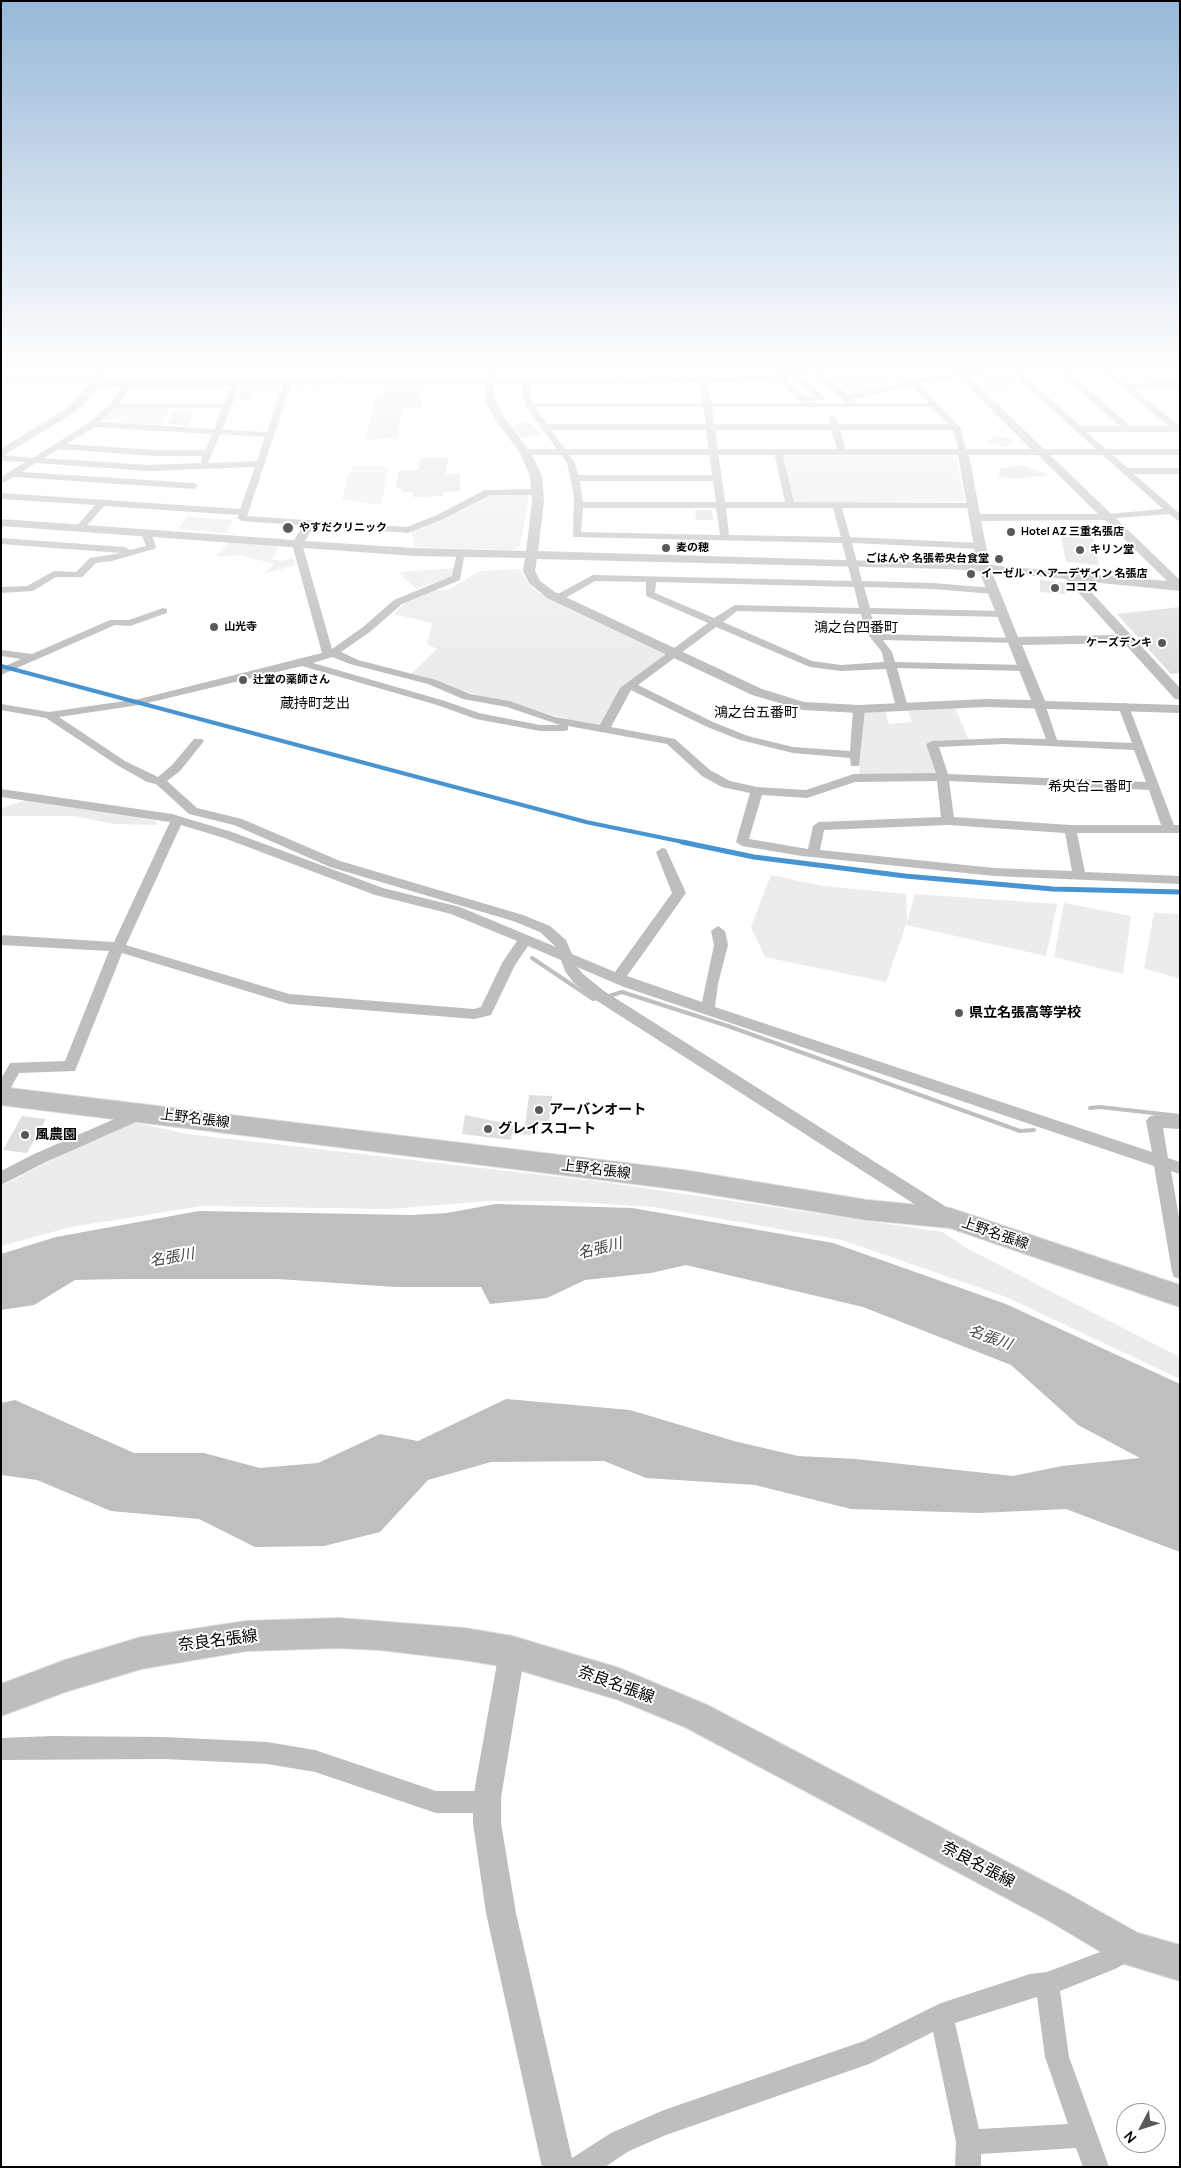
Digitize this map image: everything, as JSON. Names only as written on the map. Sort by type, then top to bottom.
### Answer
[{"type":"main road","name":"上野名張線","points":[[1,1094],[683,1180],[867,1210],[950,1218],[1180,1296]]},
{"type":"main road","name":"奈良名張線","points":[[1,1700],[64,1676],[141,1653],[246,1636],[338,1633],[380,1635],[464,1644],[512,1652],[619,1684],[696,1716],[1058,1907],[1131,1949],[1180,1963]]},
{"type":"street","points":[[1,481],[23,467]]},
{"type":"street","points":[[134,467],[170,467]]},
{"type":"street","points":[[189,497],[202,467]]},
{"type":"street","points":[[258,467],[242,512],[242,518],[408,530],[440,517],[488,492],[539,492]]},
{"type":"street","points":[[532,467],[539,492],[529,571],[532,579],[540,587],[558,598],[757,692],[782,701],[816,708],[859,709],[964,704],[1039,704],[1180,709]]},
{"type":"street","points":[[571,467],[576,478],[579,505],[576,535],[847,540],[980,546]]},
{"type":"street","points":[[716,467],[725,538]]},
{"type":"street","points":[[781,467],[790,505]]},
{"type":"street","points":[[966,467],[984,568],[1004,614],[1053,744]]},
{"type":"street","points":[[1055,467],[1179,586]]},
{"type":"street","points":[[1123,467],[1180,519]]},
{"type":"street","points":[[1127,471],[1180,471]]},
{"type":"street","points":[[1165,471],[1180,483]]},
{"type":"street","points":[[11,474],[189,497],[242,512]]},
{"type":"street","points":[[576,478],[717,478]]},
{"type":"street","points":[[1,496],[101,503],[189,497]]},
{"type":"street","points":[[80,528],[101,503]]},
{"type":"street","points":[[579,505],[973,505]]},
{"type":"street","points":[[838,505],[874,637],[887,652],[902,707]]},
{"type":"street","points":[[975,518],[1108,517],[1171,511]]},
{"type":"street","points":[[1,522],[298,544],[462,553],[853,562],[984,568],[1179,586]]},
{"type":"street","points":[[310,523],[298,544],[331,653]]},
{"type":"street","points":[[1,590],[29,588],[54,574],[79,574],[93,560],[112,558],[134,550],[151,547],[146,533]]},
{"type":"street","points":[[1,541],[134,550]]},
{"type":"street","points":[[1,707],[49,715],[139,702],[302,663],[331,653],[367,629],[398,602],[457,578],[462,553]]},
{"type":"street","points":[[1069,575],[1180,696]]},
{"type":"street","points":[[558,598],[593,578],[651,580],[734,595],[866,611],[1004,614]]},
{"type":"street","points":[[651,580],[650,594],[810,664],[841,668],[891,665],[1025,668]]},
{"type":"street","points":[[734,595],[858,584],[994,591]]},
{"type":"street","points":[[604,729],[620,696],[674,652],[715,623],[734,595]]},
{"type":"street","points":[[1,672],[30,657],[114,622],[130,622],[162,611]]},
{"type":"street","points":[[874,637],[1014,641],[1128,640]]},
{"type":"street","points":[[1,652],[30,657]]},
{"type":"street","points":[[331,653],[354,662],[432,682],[467,697],[509,704],[553,720],[671,742],[706,773],[731,786],[757,792],[807,794],[854,778],[942,777],[1152,786]]},
{"type":"street","points":[[302,663],[476,716],[549,728],[581,724]]},
{"type":"street","points":[[630,686],[709,724],[744,738],[793,750],[855,756]]},
{"type":"street","points":[[813,853],[819,826],[948,821],[1070,829],[1175,829],[1152,786],[1140,747],[1124,706]]},
{"type":"street","points":[[854,778],[859,709]]},
{"type":"street","points":[[49,715],[121,763],[160,781],[193,812],[238,822],[335,864],[532,923],[545,929],[561,943],[578,978],[602,997],[900,1184],[950,1218]]},
{"type":"street","points":[[160,781],[176,768],[198,741]]},
{"type":"street","points":[[948,821],[942,777],[932,744],[1004,741],[1140,747]]},
{"type":"street","points":[[757,792],[742,842],[813,853],[994,872],[1180,880]]},
{"type":"street","points":[[1,793],[141,812],[228,835],[380,892],[455,910],[618,978],[1180,1168]]},
{"type":"street","points":[[1,1094],[15,1067],[70,1067],[118,947],[177,820]]},
{"type":"street","points":[[1070,829],[1080,877]]},
{"type":"street","points":[[618,978],[679,893],[662,852]]},
{"type":"street","points":[[708,1009],[711,984],[721,946],[718,931]]},
{"type":"street","points":[[1,940],[118,947],[290,999],[474,1014],[486,1011],[509,964],[526,939]]},
{"type":"street","points":[[1,1179],[40,1158],[142,1113]]},
{"type":"street","points":[[1180,1123],[1154,1121],[1180,1272]]},
{"type":"street","points":[[512,1652],[488,1802],[487,1822],[501,1913],[558,2167]]},
{"type":"street","points":[[1,1750],[53,1747],[164,1748],[267,1753],[315,1761],[436,1802],[488,1802]]},
{"type":"street","points":[[582,2167],[629,2138],[708,2108],[869,2052],[941,2015],[1030,1986],[1047,1984],[1107,1961],[1131,1949]]},
{"type":"street","points":[[1047,1984],[1057,2057],[1096,2167]]},
{"type":"street","points":[[941,2015],[968,2154],[1084,2134]]},
{"type":"shaded area","points":[[353,467],[389,467],[381,505],[342,499],[348,476]]},
{"type":"shaded area","points":[[785,467],[959,467],[965,501],[797,503],[793,501]]},
{"type":"shaded area","points":[[525,494],[529,497],[520,546],[512,550],[414,547],[411,531],[486,495]]},
{"type":"shaded area","points":[[187,517],[233,520],[226,533],[178,529]]},
{"type":"shaded area","points":[[228,542],[279,546],[272,559],[281,561],[293,558],[296,565],[263,574],[274,564],[240,555],[216,557]]},
{"type":"shaded area","points":[[456,568],[453,576],[417,589],[398,572]]},
{"type":"shaded area","points":[[520,569],[529,584],[539,593],[569,609],[668,653],[621,690],[601,728],[455,689],[411,674],[437,649],[427,644],[432,623],[394,614],[407,601],[431,590],[448,590],[480,571]]},
{"type":"shaded area","points":[[955,708],[969,740],[930,743],[939,775],[859,775],[862,712],[885,711],[889,724],[912,722],[908,711]]},
{"type":"shaded area","points":[[30,799],[155,820],[157,825],[115,824],[74,816],[1,816],[1,808]]},
{"type":"shaded area","points":[[771,875],[823,886],[906,894],[907,922],[915,894],[1057,904],[1046,956],[906,925],[886,982],[765,957],[751,927]]},
{"type":"shaded area","points":[[1064,903],[1131,916],[1123,974],[1054,957]]},
{"type":"shaded area","points":[[1154,913],[1180,914],[1180,979],[1144,968]]},
{"type":"shaded area","points":[[128,1121],[188,1134],[603,1182],[943,1232],[966,1248],[1180,1357],[1180,1379],[1006,1297],[842,1240],[653,1207],[557,1201],[487,1201],[389,1209],[202,1206],[71,1227],[1,1246],[1,1186]]},
{"type":"water","name":"名張川","points":[[496,1204],[632,1208],[833,1243],[1006,1304],[1180,1384],[1180,1552],[1066,1509],[979,1513],[851,1509],[755,1485],[646,1478],[604,1461],[491,1462],[428,1480],[380,1532],[324,1546],[255,1547],[199,1519],[111,1511],[37,1480],[1,1475],[1,1403],[15,1400],[134,1453],[204,1453],[260,1468],[318,1463],[380,1434],[418,1441],[506,1399],[630,1410],[734,1441],[798,1456],[856,1459],[1013,1476],[1062,1466],[1140,1458],[1078,1425],[1011,1365],[863,1307],[686,1265],[651,1273],[585,1280],[547,1298],[490,1304],[481,1287],[395,1287],[278,1279],[124,1279],[75,1280],[34,1305],[1,1310],[1,1254],[56,1237],[199,1211],[411,1215],[447,1213]]},
{"type":"building","points":[[419,467],[447,467],[446,474],[460,474],[460,491],[443,492],[443,496],[413,497],[413,492],[402,492],[403,489],[396,488],[399,471],[419,470]]},
{"type":"building","points":[[1028,467],[1048,475],[1015,479],[999,477],[1000,468]]},
{"type":"building","points":[[695,510],[712,510],[713,520],[696,520]]},
{"type":"building","name":"キリン堂","points":[[1061,536],[1093,538],[1099,565],[1066,562]]},
{"type":"building","name":"ココス","points":[[1040,580],[1065,583],[1065,594],[1040,592]]},
{"type":"building","name":"ケーズデンキ","points":[[1180,607],[1180,673],[1171,674],[1117,614]]},
{"type":"building","points":[[529,1095],[552,1096],[549,1125],[538,1124],[537,1135],[512,1134],[511,1140],[462,1134],[465,1115],[525,1127]]},
{"type":"building","name":"風農園","points":[[22,1116],[46,1119],[27,1153],[3,1150]]},
{"type":"waterway","points":[[532,958],[593,999],[597,998]]},
{"type":"waterway","points":[[606,997],[622,992],[728,1026],[1020,1131],[1034,1130]]},
{"type":"waterway","points":[[1090,1108],[1100,1107],[1180,1116]]},
{"type":"transit line","points":[[1,666],[586,822],[754,857],[905,876],[1053,889],[1180,892]]},
{"type":"place","name":"やすだクリニック","points":[[288,528]]},
{"type":"place","name":"Hotel AZ 三重名張店","points":[[1011,532]]},
{"type":"place","name":"麦の穂","points":[[666,548]]},
{"type":"place","name":"キリン堂","points":[[1080,550]]},
{"type":"place","name":"ごはんや 名張希央台食堂","points":[[999,559]]},
{"type":"place","name":"イーゼル・ヘアーデザイン 名張店","points":[[971,574]]},
{"type":"place","name":"ココス","points":[[1055,588]]},
{"type":"place","name":"山光寺","points":[[214,627]]},
{"type":"place","name":"ケーズデンキ","points":[[1162,643]]},
{"type":"place","name":"辻堂の薬師さん","points":[[243,680]]},
{"type":"place","name":"県立名張高等学校","points":[[959,1013]]},
{"type":"place","name":"アーバンオート","points":[[539,1110]]},
{"type":"place","name":"グレイスコート","points":[[488,1129]]},
{"type":"place","name":"風農園","points":[[25,1135]]},
{"type":"district","name":"鴻之台四番町","points":[[856,628]]},
{"type":"district","name":"蔵持町芝出","points":[[315,704]]},
{"type":"district","name":"鴻之台五番町","points":[[756,713]]},
{"type":"district","name":"希央台二番町","points":[[1090,787]]}]
